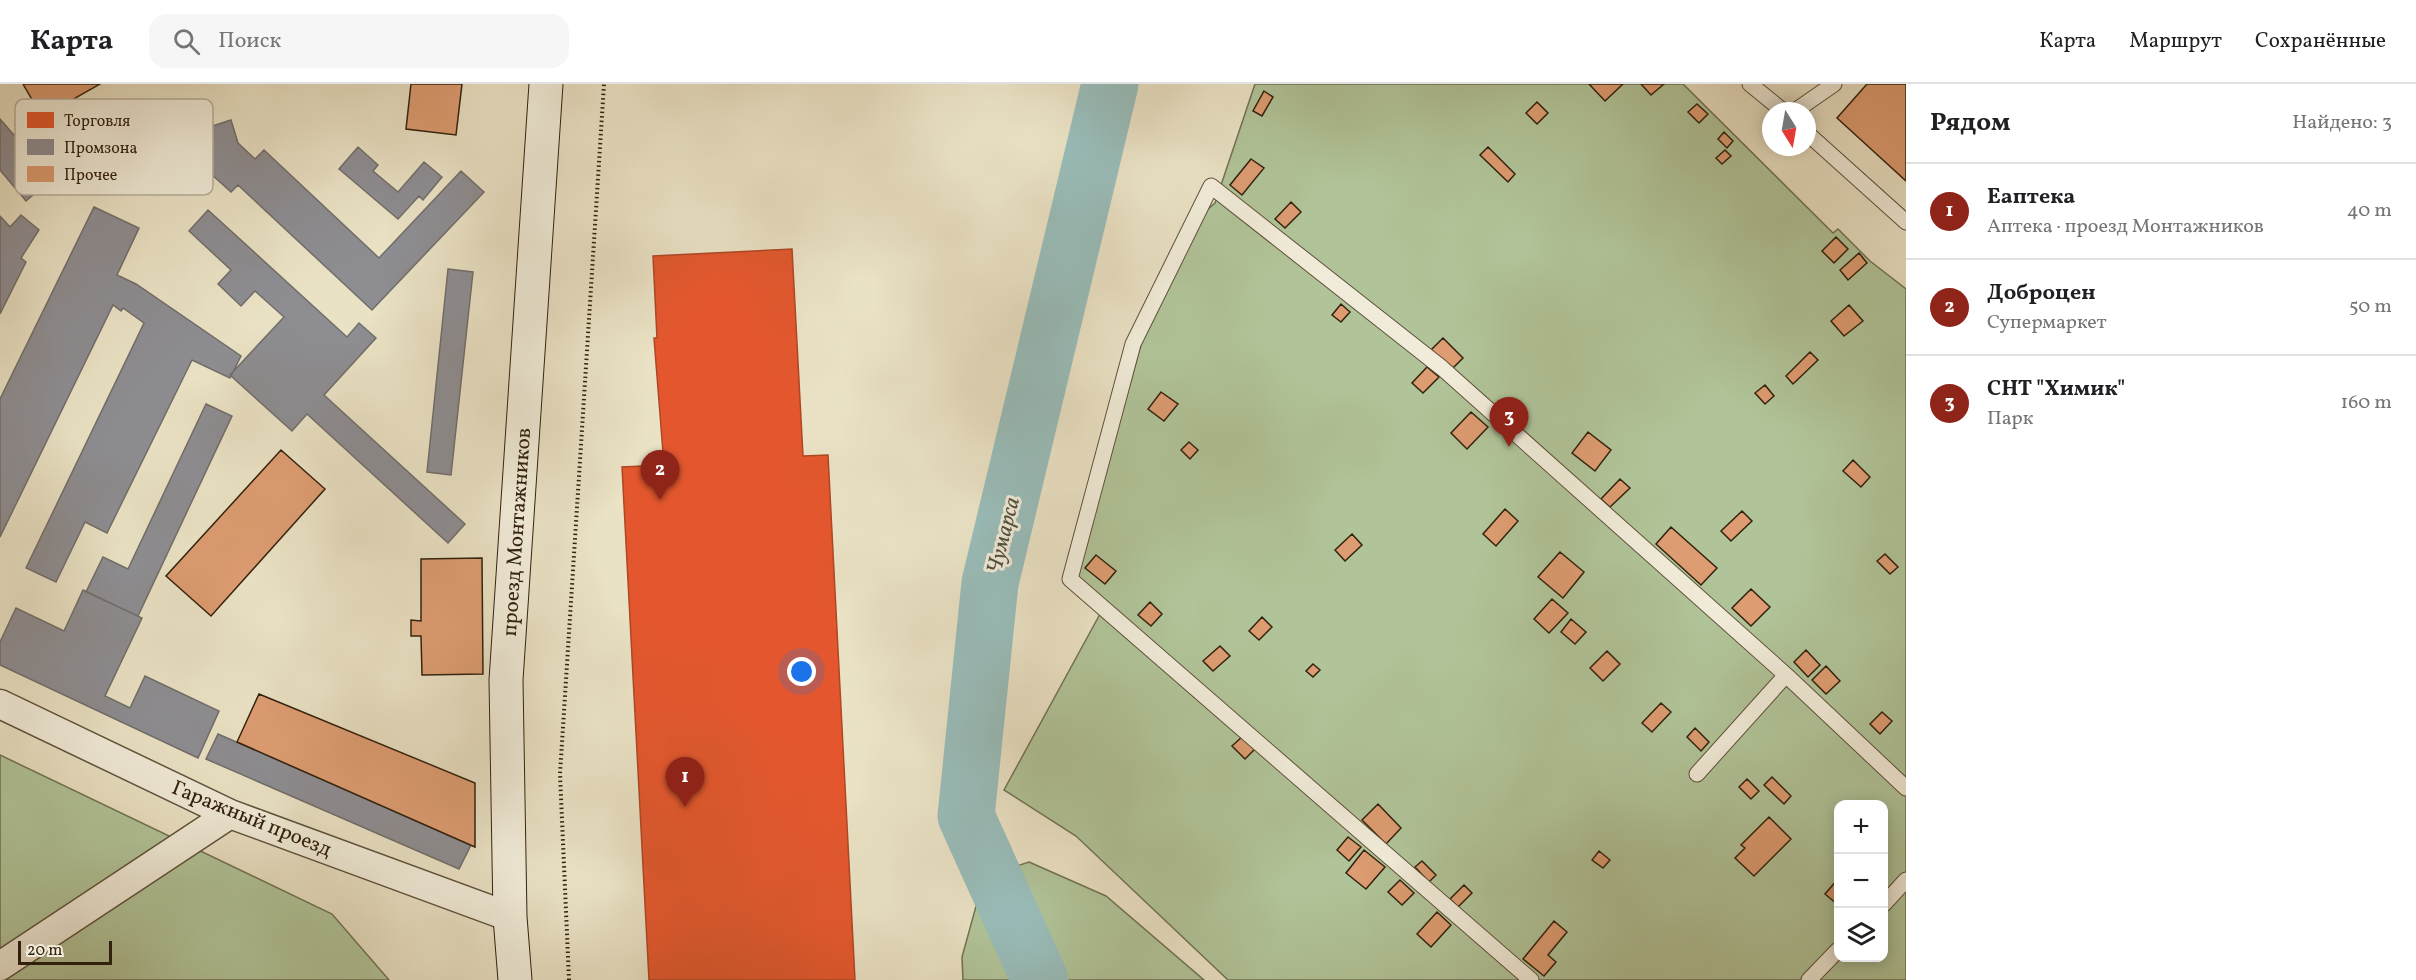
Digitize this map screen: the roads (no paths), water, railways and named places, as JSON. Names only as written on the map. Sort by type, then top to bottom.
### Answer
[{"type":"main road","name":"проезд Монтажников","points":[[515,980],[510,917],[506,680],[546,84]]},
{"type":"street","name":"Гаражный проезд","points":[[0,704],[230,814],[510,917]]},
{"type":"street","points":[[0,966],[230,814]]},
{"type":"lane","points":[[1750,84],[1772,102]]},
{"type":"lane","points":[[1808,102],[1834,84]]},
{"type":"lane","points":[[1816,141],[1906,222]]},
{"type":"lane","points":[[1531,980],[1070,579],[1133,344],[1211,186],[1442,368],[1786,675],[1906,788]]},
{"type":"lane","points":[[1697,774],[1786,675]]},
{"type":"lane","points":[[1888,900],[1906,880]]},
{"type":"lane","points":[[1809,980],[1834,955]]},
{"type":"waterway","name":"Чумарса","points":[[1040,980],[966,816],[990,583],[1110,84]]},
{"type":"place","name":"СНТ \"Химик\"","points":[[1509,447]]},
{"type":"place","name":"Доброцен","points":[[660,500]]},
{"type":"place","name":"Еаптека","points":[[685,807]]}]
